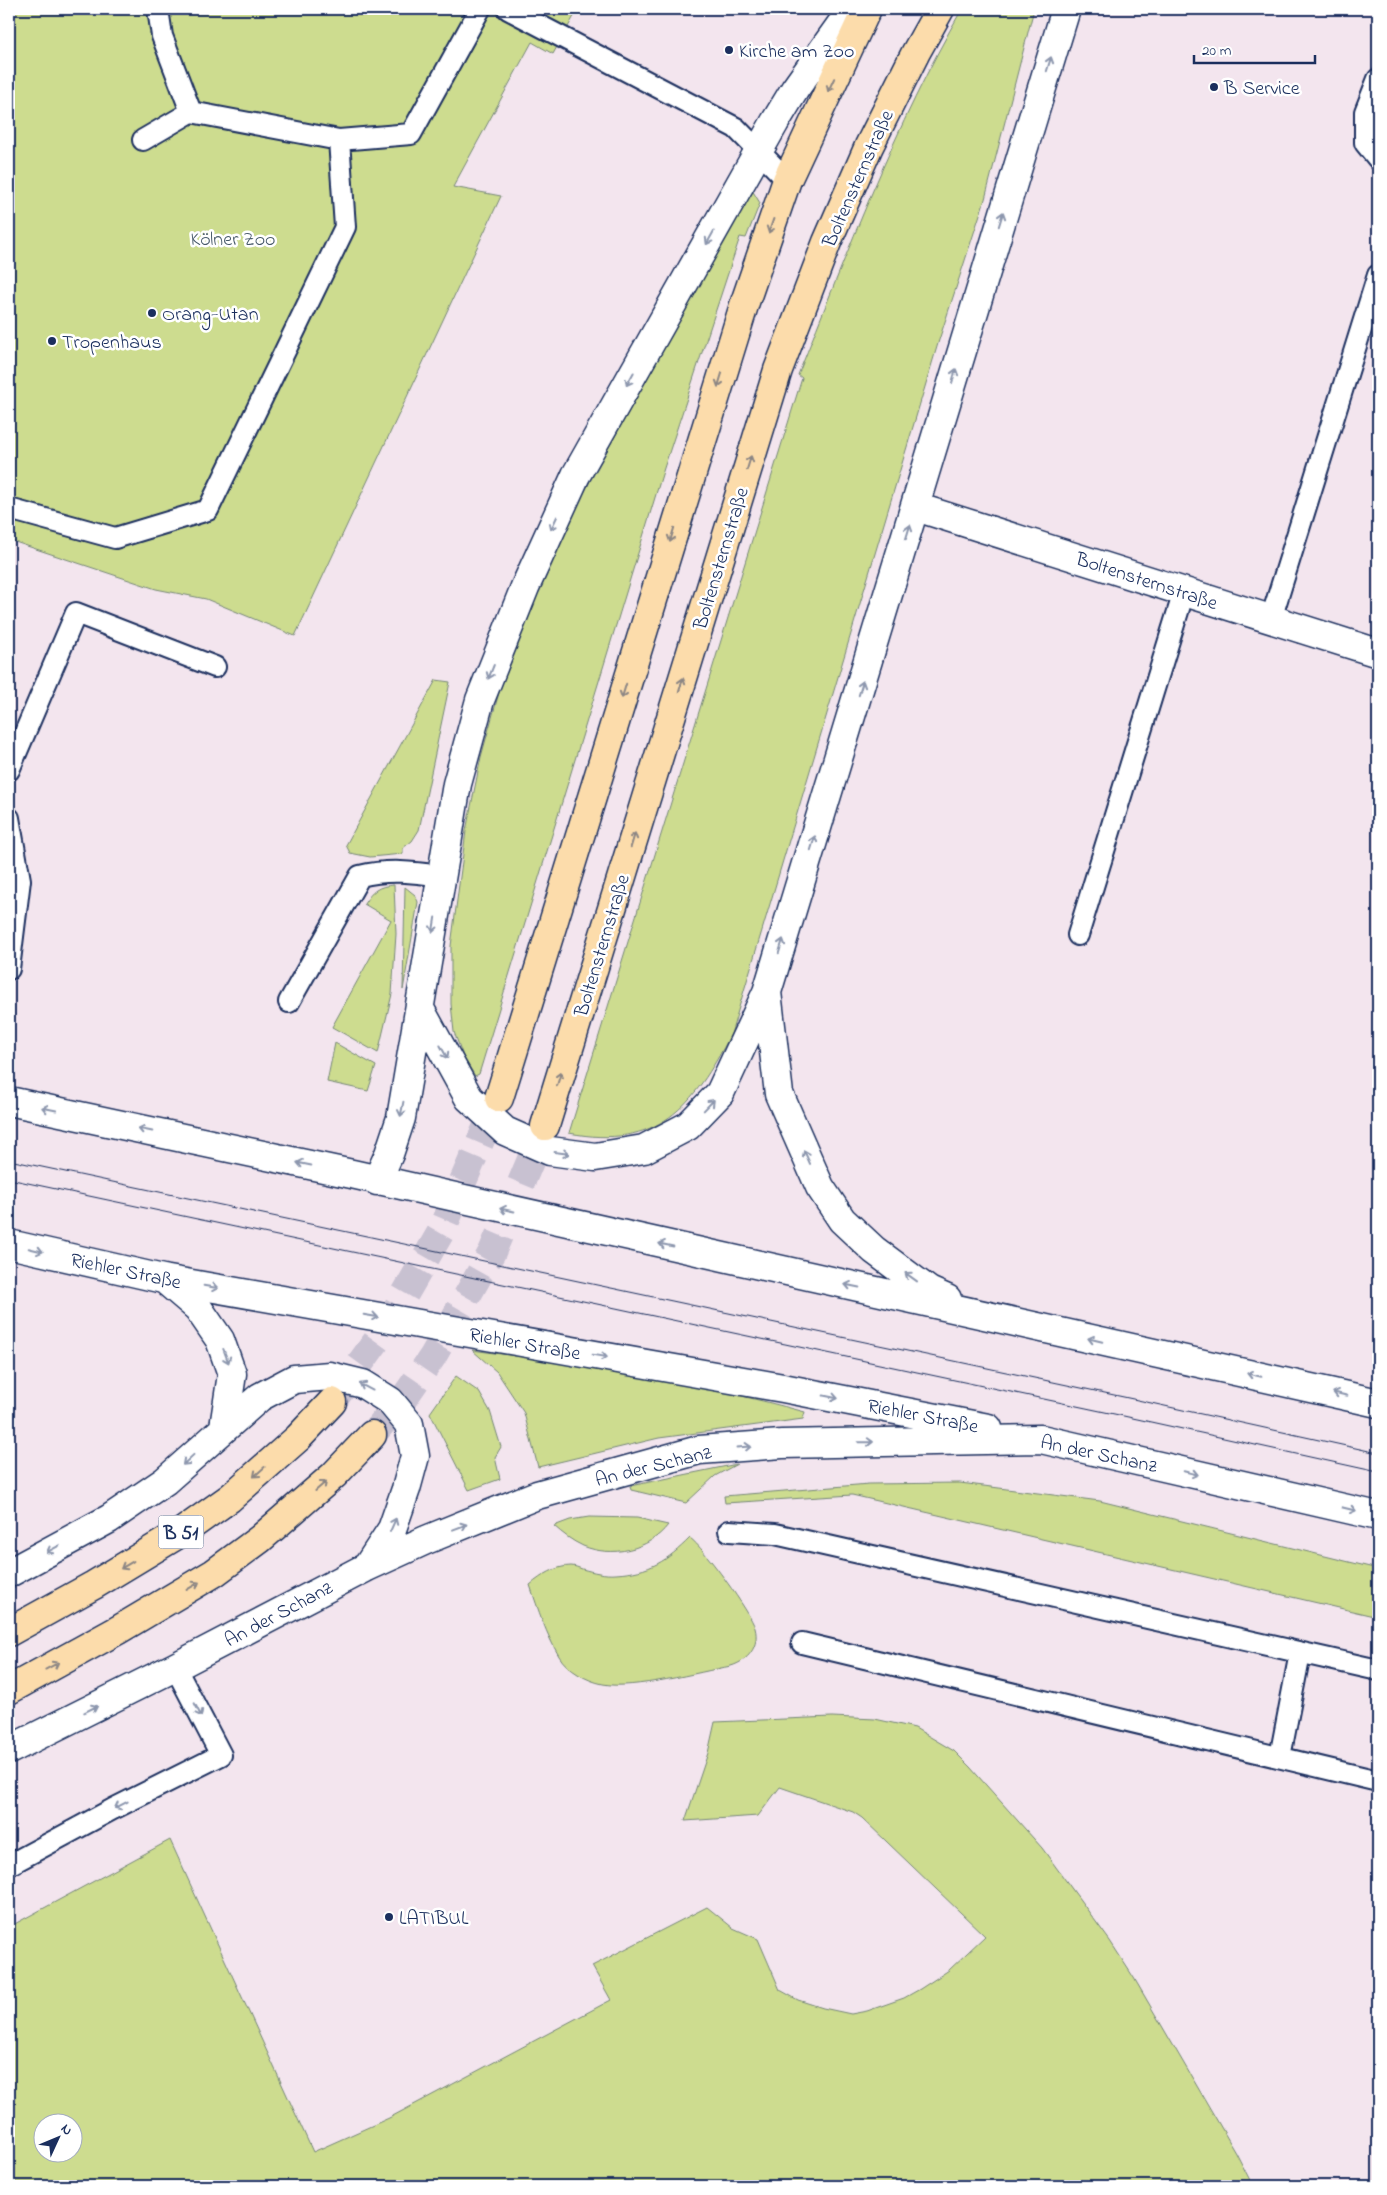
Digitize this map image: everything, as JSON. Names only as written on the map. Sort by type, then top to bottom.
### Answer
[{"type":"main road","points":[[377,1181],[389,1154],[400,1118],[457,784],[480,700],[525,586],[576,475],[759,150],[794,89],[852,9]]},
{"type":"main road","points":[[499,1098],[745,302],[787,180],[867,9]]},
{"type":"main road","name":"Boltensternstraße","points":[[545,1126],[778,370],[827,242],[869,146],[916,52],[940,9]]},
{"type":"main road","points":[[420,1009],[469,1098],[505,1131],[550,1151],[595,1157],[644,1149],[688,1126],[720,1093],[767,992],[916,507],[986,266],[1066,9]]},
{"type":"main road","name":"Boltensternstraße","points":[[916,507],[1378,653]]},
{"type":"main road","points":[[767,992],[779,1094],[820,1187],[842,1220],[874,1250],[929,1291],[985,1316]]},
{"type":"main road","points":[[9,1100],[1378,1403]]},
{"type":"main road","name":"Riehler Straße","points":[[9,1244],[163,1279],[783,1388],[1041,1439]]},
{"type":"main road","points":[[163,1279],[198,1308],[220,1340],[232,1374],[224,1427]]},
{"type":"main road","points":[[9,1573],[109,1518],[165,1481],[260,1397],[294,1379],[330,1376],[364,1384],[390,1401],[409,1424],[415,1456],[406,1489],[392,1528],[367,1566]]},
{"type":"main road","name":"B 51","points":[[9,1632],[94,1585],[185,1530],[230,1498],[298,1438],[332,1402]]},
{"type":"main road","points":[[9,1690],[118,1630],[214,1573],[260,1539],[334,1475],[372,1435]]},
{"type":"main road","name":"An der Schanz","points":[[9,1750],[175,1667],[367,1566],[426,1540],[537,1495],[698,1450],[782,1444],[1041,1439],[1378,1516]]},
{"type":"lane","points":[[158,9],[162,36],[191,112]]},
{"type":"lane","points":[[142,140],[191,112],[339,140],[411,134],[480,9]]},
{"type":"lane","points":[[508,9],[736,128],[787,180]]},
{"type":"lane","points":[[1378,79],[1365,112],[1365,143],[1378,159]]},
{"type":"lane","points":[[9,509],[115,538],[208,510],[345,227],[339,140]]},
{"type":"lane","points":[[1270,619],[1378,275]]},
{"type":"lane","points":[[1078,936],[1184,592]]},
{"type":"lane","points":[[9,770],[76,613],[216,667]]},
{"type":"lane","points":[[9,818],[20,880],[9,969]]},
{"type":"lane","points":[[289,1002],[360,876],[380,871],[402,871],[442,876]]},
{"type":"lane","points":[[729,1532],[774,1534],[1378,1670]]},
{"type":"lane","points":[[802,1643],[1378,1781]]},
{"type":"lane","points":[[1280,1757],[1300,1652]]},
{"type":"lane","points":[[9,1865],[113,1809],[221,1755],[175,1667]]},
{"type":"green space","name":"Kölner Zoo","points":[[9,9],[578,9],[553,54],[532,42],[453,187],[501,196],[295,636],[206,599],[156,589],[9,540]]},
{"type":"green space","points":[[962,9],[1034,9],[985,199],[939,340],[731,1034],[702,1083],[687,1102],[669,1117],[649,1128],[627,1135],[600,1137],[569,1133],[802,378],[798,375],[854,235],[894,143],[915,98]]},
{"type":"green space","points":[[752,190],[760,203],[746,238],[740,237],[664,468],[479,1074],[475,1076],[463,1056],[454,1032],[451,1004],[451,946],[466,831],[481,757],[502,682],[563,530]]},
{"type":"green space","points":[[436,680],[450,682],[419,830],[412,841],[403,848],[403,854],[370,857],[350,853],[346,845]]},
{"type":"green space","points":[[394,885],[396,934],[392,994],[378,1053],[332,1027],[391,920],[364,904],[376,890]]},
{"type":"green space","points":[[405,887],[415,895],[418,902],[403,990]]},
{"type":"green space","points":[[335,1043],[376,1066],[368,1091],[327,1082]]},
{"type":"green space","points":[[472,1350],[640,1375],[764,1401],[805,1412],[803,1419],[659,1438],[538,1467],[524,1413],[497,1372]]},
{"type":"green space","points":[[456,1376],[479,1392],[490,1411],[501,1447],[495,1457],[500,1479],[469,1490],[430,1413]]},
{"type":"green space","points":[[737,1464],[715,1476],[686,1503],[631,1490],[630,1486]]},
{"type":"green space","points":[[960,1483],[1100,1501],[1378,1569],[1378,1617],[852,1495],[725,1503],[724,1496],[869,1484]]},
{"type":"green space","points":[[589,1517],[637,1518],[668,1525],[651,1541],[640,1546],[618,1551],[594,1550],[583,1546],[554,1526],[570,1520]]},
{"type":"green space","points":[[690,1538],[716,1567],[752,1620],[756,1641],[747,1657],[731,1666],[666,1680],[631,1685],[597,1683],[584,1678],[567,1666],[550,1639],[530,1585],[549,1572],[565,1566],[574,1566],[608,1574],[639,1571],[665,1559]]},
{"type":"green space","points":[[832,1717],[875,1719],[915,1728],[954,1751],[1042,1848],[1110,1941],[1134,1978],[1236,2153],[1253,2186],[9,2186],[9,1927],[170,1840],[313,2152],[389,2118],[611,2000],[592,1966],[707,1907],[733,1928],[758,1939],[780,1990],[798,2000],[851,2014],[867,2011],[904,1998],[920,1989],[949,1970],[985,1936],[862,1818],[853,1812],[780,1787],[758,1816],[685,1821],[708,1753],[715,1722]]},
{"type":"tunnel","points":[[335,1398],[383,1332],[442,1230],[499,1098]]},
{"type":"tunnel","points":[[372,1435],[404,1398],[433,1356],[492,1252],[545,1126]]},
{"type":"tram line","points":[[9,1160],[1133,1399],[1378,1453]]},
{"type":"tram line","points":[[9,1179],[1119,1415],[1378,1472]]},
{"type":"place","name":"Kirche am Zoo","points":[[729,50]]},
{"type":"place","name":"B Service","points":[[1214,87]]},
{"type":"place","name":"Orang-Utan","points":[[152,313]]},
{"type":"place","name":"Tropenhaus","points":[[52,341]]},
{"type":"place","name":"LATIBUL","points":[[389,1917]]}]
